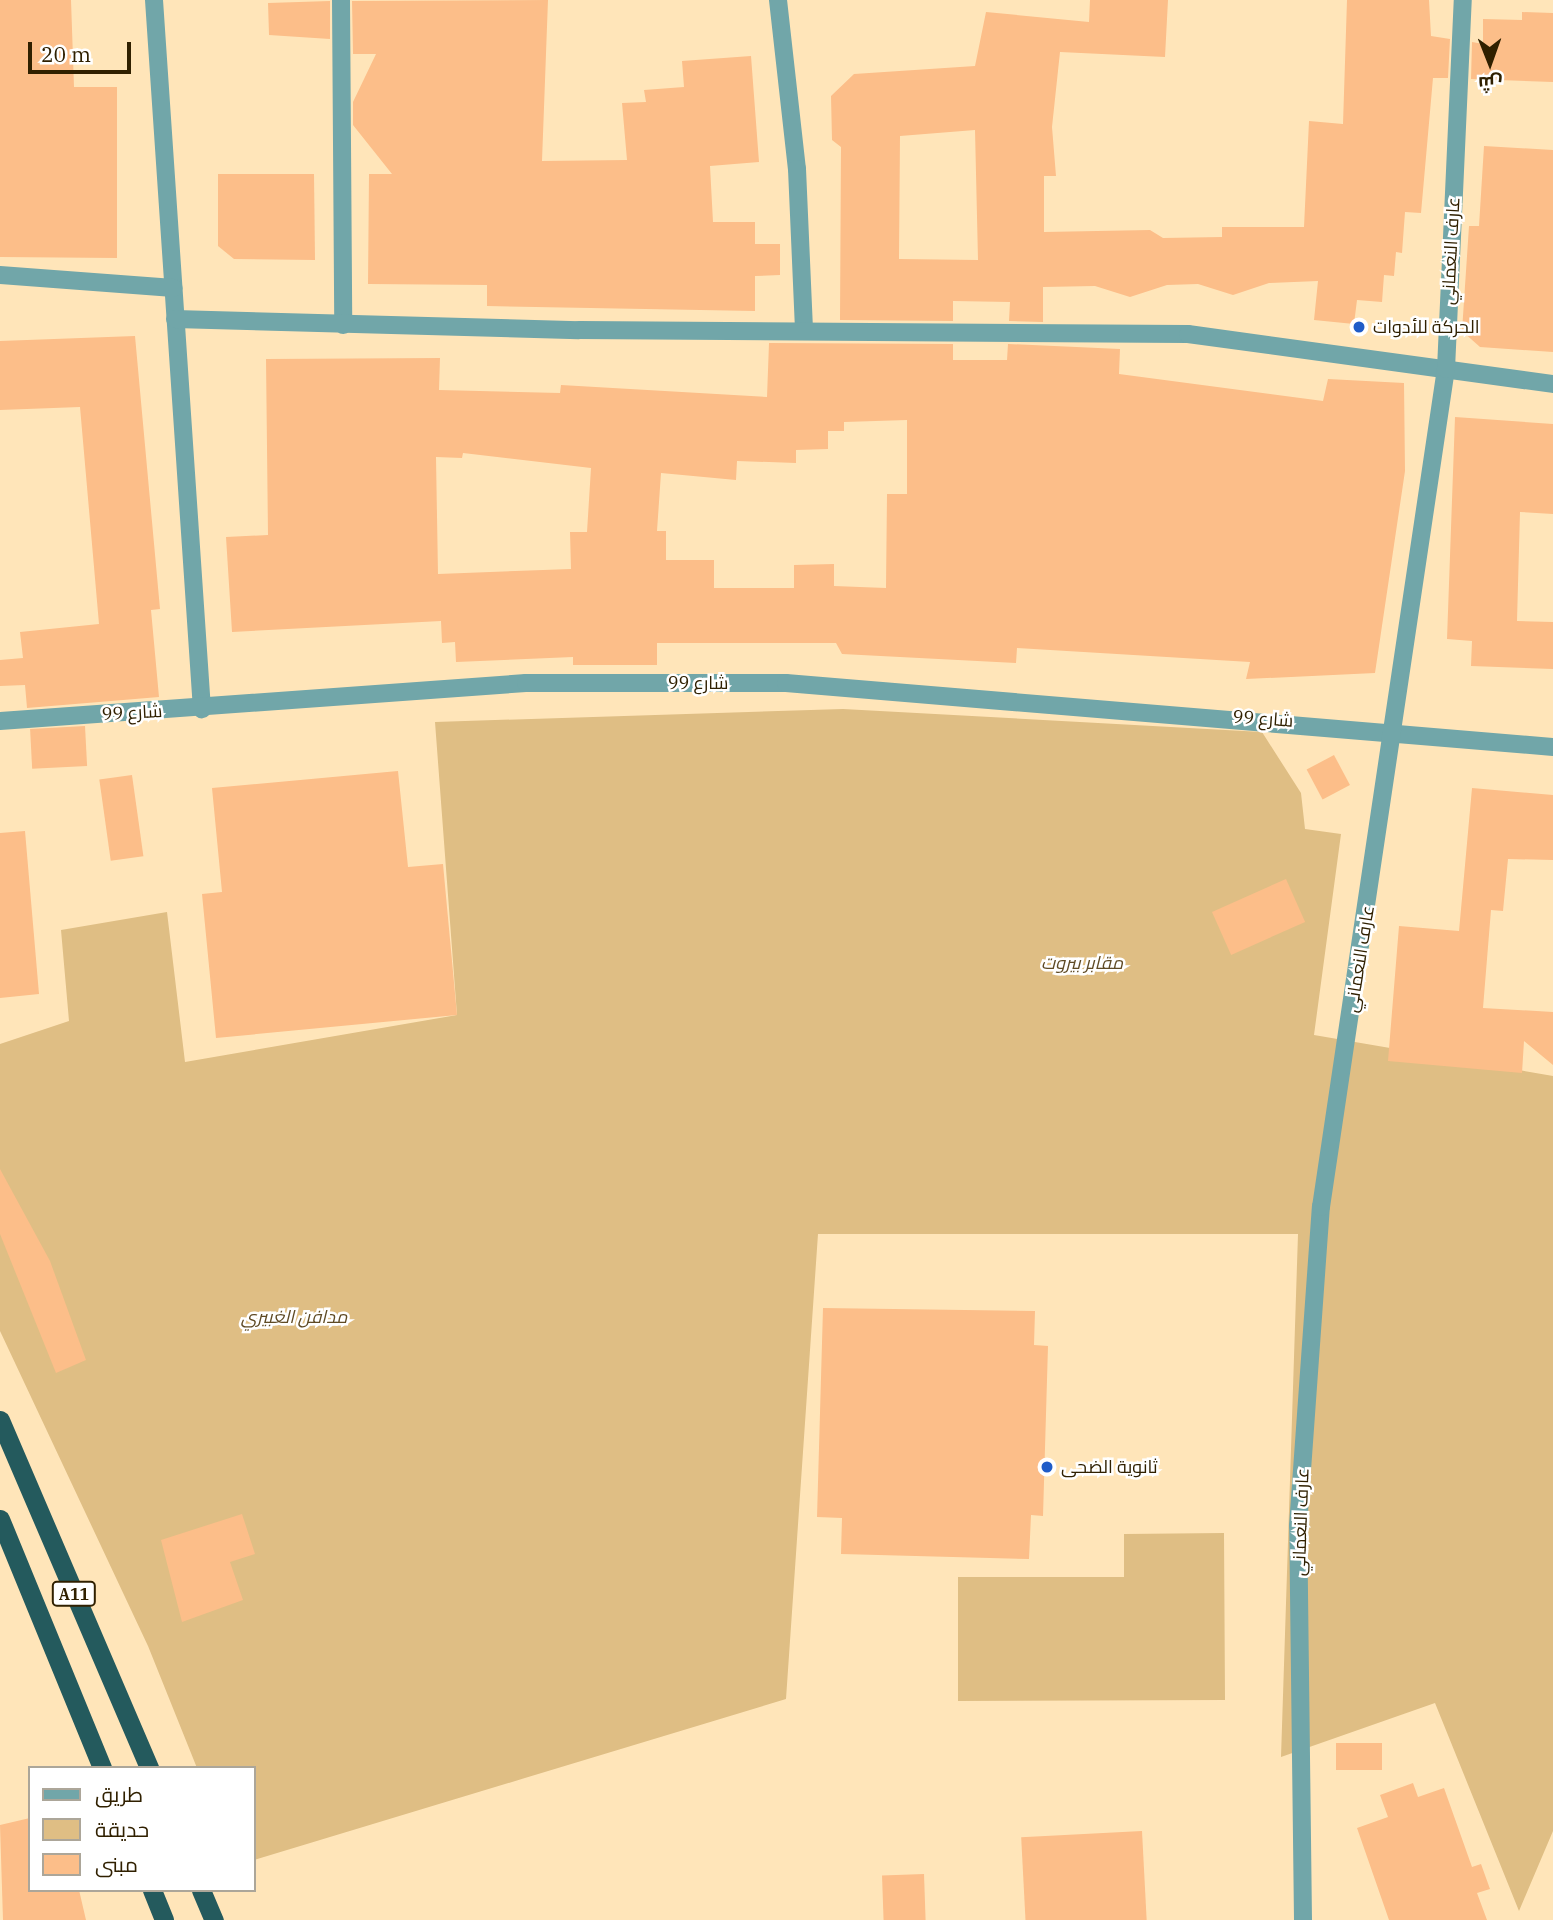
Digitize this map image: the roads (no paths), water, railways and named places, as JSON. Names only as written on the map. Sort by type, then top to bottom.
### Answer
[{"type":"highway","name":"A11","points":[[0,1420],[148,1766]]},
{"type":"highway","name":"A11","points":[[2,1529],[101,1766]]},
{"type":"highway","points":[[153,1892],[164,1920]]},
{"type":"highway","points":[[202,1892],[214,1920]]},
{"type":"street","points":[[154,0],[202,709]]},
{"type":"street","points":[[341,0],[343,325]]},
{"type":"street","points":[[778,0],[797,169],[804,328]]},
{"type":"street","name":"عارف النعماني","points":[[1303,1920],[1298,1526],[1321,1207],[1395,729],[1446,369],[1463,0]]},
{"type":"street","points":[[0,275],[174,288]]},
{"type":"street","points":[[175,319],[343,325],[1188,334],[1553,384]]},
{"type":"street","name":"شارع 99","points":[[0,721],[202,709],[526,683],[786,683],[1395,729],[1553,747]]},
{"type":"place","name":"الحركة للأدوات","points":[[1359,327]]},
{"type":"place","name":"ثانوية الضحى","points":[[1047,1467]]},
{"type":"park label","name":"مقابر بيروت","points":[[1082,963]]},
{"type":"park label","name":"مدافن الغبيري","points":[[294,1317]]}]
